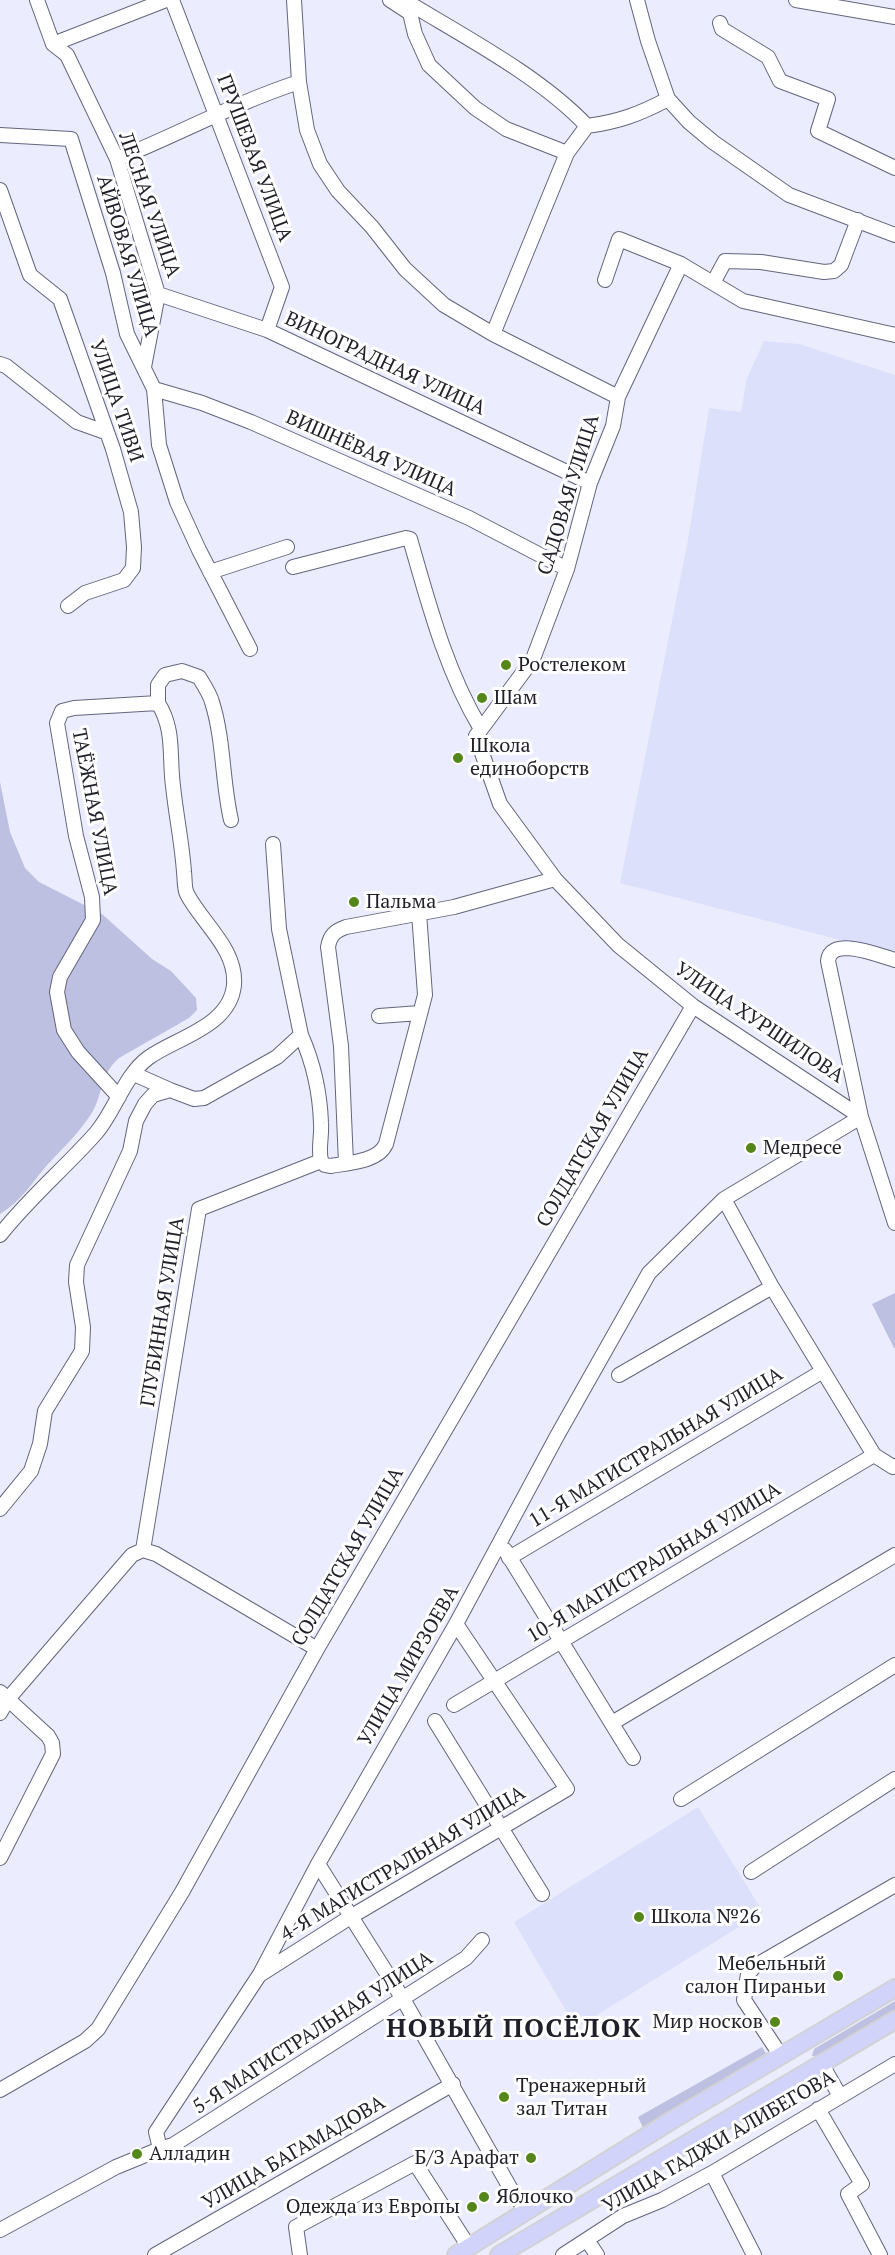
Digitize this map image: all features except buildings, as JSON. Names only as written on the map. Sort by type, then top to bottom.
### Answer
[{"type":"main road","points":[[462,2251],[895,1988]]},
{"type":"main road","points":[[507,2253],[618,2184],[895,2020]]},
{"type":"main road","points":[[807,2040],[805,2054],[808,2062],[821,2063]]},
{"type":"main road","points":[[603,2164],[620,2167],[623,2174],[618,2184]]},
{"type":"street","name":"ЛЕСНАЯ УЛИЦА","points":[[37,0],[53,44],[67,55],[117,159],[158,294],[144,367]]},
{"type":"street","points":[[53,44],[166,0]]},
{"type":"street","name":"ГРУШЕВАЯ УЛИЦА","points":[[172,0],[282,287],[267,330]]},
{"type":"street","points":[[294,0],[299,82],[307,130],[320,164],[338,191],[372,227],[405,269],[444,305],[493,334],[618,397]]},
{"type":"street","points":[[390,0],[410,14],[415,34],[429,65],[475,108],[506,129],[567,153]]},
{"type":"street","points":[[404,0],[504,61],[571,110],[587,126]]},
{"type":"street","points":[[637,0],[648,42],[668,99],[689,122],[713,142],[789,195],[895,235]]},
{"type":"street","points":[[795,0],[895,17]]},
{"type":"street","points":[[720,23],[722,29],[768,57],[780,81],[828,99],[818,131],[895,168]]},
{"type":"street","points":[[117,159],[257,96],[299,82]]},
{"type":"street","points":[[493,334],[567,153],[587,126],[614,122],[642,113],[668,99]]},
{"type":"street","name":"АЙВОВАЯ УЛИЦА","points":[[0,135],[71,139],[113,273],[127,334],[154,389],[159,445],[177,502],[250,649]]},
{"type":"street","name":"УЛИЦА ТИВИ","points":[[0,190],[30,275],[60,299],[105,432],[113,448],[131,512],[133,568],[124,580],[84,593],[68,606]]},
{"type":"street","points":[[713,283],[725,261],[761,262],[834,272],[841,265],[858,220]]},
{"type":"street","points":[[605,280],[619,239],[681,264],[743,301],[895,335]]},
{"type":"street","name":"САДОВАЯ УЛИЦА","points":[[481,729],[533,659],[567,569],[590,483],[613,426],[618,397],[681,264]]},
{"type":"street","name":"ВИНОГРАДНАЯ УЛИЦА","points":[[158,294],[267,330],[590,483]]},
{"type":"street","points":[[0,364],[6,366],[77,422],[105,432]]},
{"type":"street","name":"ВИШНЁВАЯ УЛИЦА","points":[[154,389],[202,403],[250,422],[469,518],[567,569]]},
{"type":"street","points":[[293,567],[406,538],[410,539],[440,642],[463,699],[481,729]]},
{"type":"street","points":[[210,572],[287,546]]},
{"type":"street","points":[[0,1235],[18,1212],[98,1131],[134,1074],[147,1059],[211,1023],[228,1003],[234,987],[234,974],[224,948],[186,892],[172,784],[171,738],[166,716],[158,703],[158,685],[165,675],[182,670],[199,677],[212,700],[219,734],[225,794],[231,820]]},
{"type":"street","name":"ТАЁЖНАЯ УЛИЦА","points":[[119,1097],[78,1052],[64,1030],[57,992],[60,977],[93,920],[92,897],[76,836],[57,723],[62,711],[74,708],[158,703]]},
{"type":"street","name":"УЛИЦА ХУРШИЛОВА","points":[[481,729],[476,736],[500,804],[576,904],[618,945],[693,1006],[861,1117]]},
{"type":"street","points":[[273,844],[279,930],[301,1035],[309,1054],[318,1094],[321,1161],[325,1165],[330,1166],[376,1156],[382,1151],[425,995],[419,913]]},
{"type":"street","points":[[346,1163],[344,1089],[328,947],[330,938],[336,931],[346,927],[454,907],[555,879]]},
{"type":"street","points":[[895,960],[853,948],[841,948],[832,950],[828,961],[861,1117],[895,1223]]},
{"type":"street","name":"СОЛДАТСКАЯ УЛИЦА","points":[[0,2090],[85,2041],[98,2029],[216,1832],[317,1649],[693,1006]]},
{"type":"street","points":[[379,1016],[420,1013]]},
{"type":"street","points":[[134,1074],[194,1099],[204,1098],[277,1057],[301,1035]]},
{"type":"street","points":[[0,1509],[31,1471],[40,1444],[45,1411],[82,1351],[83,1327],[76,1282],[77,1265],[130,1150],[136,1121],[145,1104],[153,1095],[170,1090]]},
{"type":"street","name":"УЛИЦА МИРЗОЕВА","points":[[159,2149],[156,2132],[260,1974],[318,1864],[456,1624],[648,1274],[724,1199],[861,1117]]},
{"type":"street","name":"ГЛУБИННАЯ УЛИЦА","points":[[144,1550],[199,1209],[321,1161]]},
{"type":"street","points":[[724,1199],[772,1287],[874,1455],[893,1467],[895,1466]]},
{"type":"street","points":[[619,1376],[772,1287]]},
{"type":"street","name":"11-Я МАГИСТРАЛЬНАЯ УЛИЦА","points":[[509,1558],[823,1371]]},
{"type":"street","name":"10-Я МАГИСТРАЛЬНАЯ УЛИЦА","points":[[454,1705],[874,1455]]},
{"type":"street","points":[[500,1543],[633,1758]]},
{"type":"street","points":[[0,1713],[4,1695],[132,1555],[144,1550],[156,1554],[317,1649]]},
{"type":"street","points":[[612,1723],[895,1555]]},
{"type":"street","points":[[456,1624],[495,1681]]},
{"type":"street","points":[[681,1799],[895,1665]]},
{"type":"street","name":"4-Я МАГИСТРАЛЬНАЯ УЛИЦА","points":[[260,1974],[352,1916],[567,1789],[495,1681]]},
{"type":"street","points":[[0,1858],[53,1754],[52,1743],[48,1736],[4,1695]]},
{"type":"street","points":[[435,1721],[542,1894]]},
{"type":"street","points":[[751,1872],[895,1779]]},
{"type":"street","points":[[318,1864],[403,1999],[513,2193],[526,2211]]},
{"type":"street","points":[[781,2056],[744,2000],[748,1974],[755,1965],[895,1885]]},
{"type":"street","name":"5-Я МАГИСТРАЛЬНАЯ УЛИЦА","points":[[159,2149],[173,2145],[403,1999],[466,1958],[482,1940]]},
{"type":"street","points":[[821,2063],[840,2096]]},
{"type":"street","name":"УЛИЦА ГАДЖИ АЛИБЕГОВА","points":[[563,2255],[623,2216],[662,2200],[712,2173],[895,2064]]},
{"type":"street","name":"УЛИЦА БАГАМАДОВА","points":[[155,2255],[453,2084]]},
{"type":"street","points":[[818,2109],[862,2184],[848,2194],[880,2255]]},
{"type":"street","points":[[0,2230],[116,2167],[159,2149]]},
{"type":"street","points":[[300,2255],[296,2227],[415,2163],[462,2251]]},
{"type":"street","points":[[712,2173],[754,2255]]},
{"type":"street","points":[[587,2240],[597,2255]]},
{"type":"shaded area","points":[[764,341],[799,344],[895,375],[895,954],[620,883],[688,540],[709,408],[741,412],[747,378]]},
{"type":"shaded area","points":[[0,782],[10,832],[25,868],[39,882],[102,914],[152,959],[171,971],[196,998],[197,1010],[189,1018],[119,1058],[113,1064],[105,1077],[93,1111],[83,1125],[20,1197],[0,1214]]},
{"type":"shaded area","points":[[895,1293],[895,1348],[894,1348],[872,1304]]},
{"type":"shaded area","name":"Школа №26","points":[[698,1807],[763,1912],[576,2028],[514,1922]]},
{"type":"shaded area","points":[[895,2001],[895,2011],[819,2056],[812,2056],[814,2049]]},
{"type":"shaded area","points":[[762,2047],[768,2057],[645,2132],[638,2117]]},
{"type":"place","name":"Ростелеком","points":[[506,665]]},
{"type":"place","name":"Шам","points":[[482,698]]},
{"type":"place","name":"Школа единоборств","points":[[458,758]]},
{"type":"place","name":"Пальма","points":[[354,902]]},
{"type":"place","name":"Медресе","points":[[751,1148]]},
{"type":"place","name":"Школа №26","points":[[639,1917]]},
{"type":"place","name":"Мебельный салон Пираньи","points":[[838,1976]]},
{"type":"place","name":"Мир носков","points":[[775,2022]]},
{"type":"place","name":"Тренажерный зал Титан","points":[[504,2097]]},
{"type":"place","name":"Алладин","points":[[137,2154]]},
{"type":"place","name":"Б/З Арафат","points":[[531,2158]]},
{"type":"place","name":"Яблочко","points":[[484,2197]]},
{"type":"place","name":"Одежда из Европы","points":[[472,2207]]},
{"type":"district","name":"НОВЫЙ ПОСЁЛОК","points":[[514,2030]]}]
